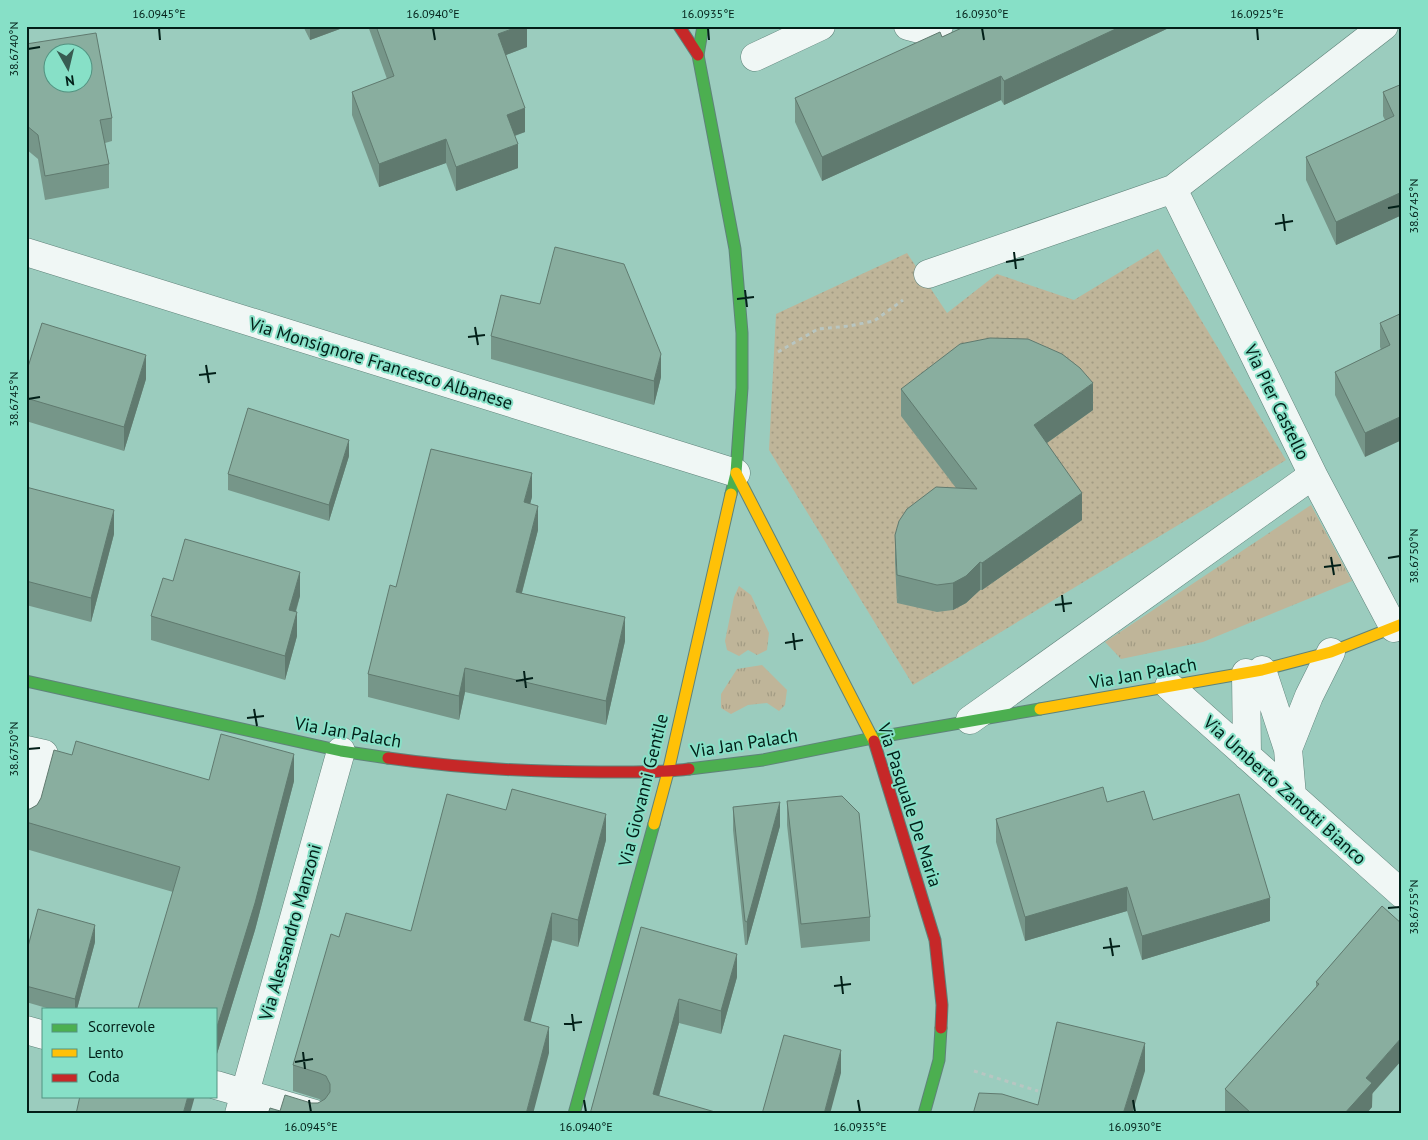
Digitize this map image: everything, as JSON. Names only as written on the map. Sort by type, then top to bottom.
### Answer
[{"type":"main road","points":[[679,26],[698,55]]},
{"type":"main road","points":[[698,55],[703,26]]},
{"type":"main road","name":"Via Giovanni Gentile","points":[[574,1114],[668,772],[736,473],[742,388],[742,333],[735,249],[698,55]]},
{"type":"main road","name":"Via Pasquale De Maria","points":[[736,473],[873,738],[935,940],[942,1005],[939,1060],[924,1114]]},
{"type":"main road","name":"Via Jan Palach","points":[[26,681],[341,751],[418,762],[490,769],[575,772],[668,772],[763,760],[970,720],[1254,672],[1331,652],[1398,626]]},
{"type":"street","points":[[755,58],[821,26]]},
{"type":"street","points":[[908,26],[927,31],[939,26]]},
{"type":"street","points":[[928,274],[1173,189],[1384,26]]},
{"type":"street","name":"Via Pier Castello","points":[[970,720],[1313,476],[1173,189]]},
{"type":"street","name":"Via Monsignore Francesco Albanese","points":[[26,252],[736,473]]},
{"type":"street","points":[[1313,476],[1398,626]]},
{"type":"street","points":[[1288,749],[1309,696],[1331,652]]},
{"type":"street","points":[[1254,672],[1288,749],[1292,796]]},
{"type":"street","points":[[1247,756],[1254,672]]},
{"type":"street","name":"Via Umberto Zanotti Bianco","points":[[1169,686],[1402,894]]},
{"type":"street","points":[[26,750],[44,754],[26,821]]},
{"type":"street","name":"Via Alessandro Manzoni","points":[[242,1104],[341,751]]},
{"type":"street","points":[[26,1030],[42,1035]]},
{"type":"street","points":[[218,1086],[242,1104],[315,1114]]},
{"type":"path","points":[[742,388],[776,354],[818,329],[874,321],[902,301],[928,274]]},
{"type":"path","points":[[939,1060],[1038,1091]]},
{"type":"green space","points":[[1158,249],[1286,460],[913,685],[769,450],[776,314],[907,253],[947,313],[997,274],[1074,300]]},
{"type":"green space","points":[[1311,505],[1352,581],[1203,642],[1121,659],[1105,642]]},
{"type":"green space","points":[[739,586],[751,595],[769,633],[767,650],[757,655],[748,650],[739,656],[727,650],[725,641],[734,597]]},
{"type":"green space","points":[[762,665],[787,690],[785,705],[779,711],[767,703],[748,705],[731,714],[721,708],[721,694],[737,669]]},
{"type":"building","points":[[376,26],[520,26],[498,34],[525,108],[507,115],[518,144],[456,167],[446,139],[379,164],[352,92],[394,76]]},
{"type":"building","points":[[966,26],[1122,26],[1004,81],[1001,76],[822,157],[795,98],[940,32],[942,37]]},
{"type":"building","points":[[96,33],[112,118],[100,120],[109,164],[45,176],[38,135],[26,125],[26,44]]},
{"type":"building","points":[[1402,84],[1402,192],[1336,222],[1306,157],[1394,116],[1383,92]]},
{"type":"building","points":[[555,247],[624,264],[661,354],[654,381],[491,336],[501,295],[540,304]]},
{"type":"building","points":[[1402,313],[1402,416],[1365,433],[1335,372],[1390,345],[1380,323]]},
{"type":"building","points":[[42,323],[146,355],[124,427],[26,398],[26,373]]},
{"type":"building","points":[[990,338],[1028,339],[1062,354],[1080,368],[1093,383],[1034,425],[1082,493],[982,563],[980,562],[966,576],[953,583],[937,585],[897,575],[895,535],[899,521],[907,509],[936,487],[977,489],[901,389],[960,344]]},
{"type":"building","points":[[248,408],[349,440],[329,505],[228,474]]},
{"type":"building","points":[[431,449],[532,473],[524,502],[538,506],[516,592],[625,617],[606,701],[465,668],[459,696],[368,674],[390,585],[396,587]]},
{"type":"building","points":[[26,487],[114,510],[91,598],[26,581]]},
{"type":"building","points":[[185,539],[300,572],[289,610],[297,612],[285,656],[151,616],[163,578],[173,581]]},
{"type":"building","points":[[221,734],[294,754],[255,903],[218,1023],[218,1008],[138,1008],[180,867],[26,822],[26,809],[37,805],[41,798],[54,750],[72,755],[76,741],[209,780]]},
{"type":"building","points":[[1103,787],[1107,802],[1144,791],[1153,820],[1239,794],[1270,898],[1142,936],[1127,887],[1025,917],[996,819]]},
{"type":"building","points":[[512,789],[606,814],[578,920],[552,913],[524,1020],[549,1027],[526,1114],[268,1114],[270,1108],[280,1111],[285,1095],[311,1103],[318,1103],[325,1099],[330,1092],[330,1084],[326,1076],[293,1065],[331,934],[339,937],[346,913],[411,931],[447,794],[506,810]]},
{"type":"building","points":[[842,796],[859,813],[870,917],[801,924],[787,801]]},
{"type":"building","points":[[780,802],[747,922],[745,921],[733,807]]},
{"type":"building","points":[[1382,906],[1402,924],[1402,1037],[1366,1078],[1372,1083],[1344,1114],[1252,1114],[1225,1089],[1319,984],[1316,982]]},
{"type":"building","points":[[38,909],[95,925],[75,999],[26,986],[26,954]]},
{"type":"building","points":[[641,927],[737,954],[721,1011],[679,999],[653,1094],[722,1114],[590,1114]]},
{"type":"building","points":[[1057,1022],[1145,1043],[1123,1114],[973,1114],[979,1093],[1002,1094],[1038,1105]]},
{"type":"building","points":[[784,1035],[841,1050],[824,1114],[762,1114]]},
{"type":"building","points":[[80,1098],[187,1098],[183,1114],[76,1114]]},
{"type":"traffic: fast","points":[[703,26],[698,55],[735,249],[742,333],[742,388],[736,473],[731,494]]},
{"type":"traffic: fast","points":[[26,681],[341,751],[388,758]]},
{"type":"traffic: fast","points":[[689,769],[763,760],[873,738],[1040,709]]},
{"type":"traffic: fast","points":[[574,1114],[654,824]]},
{"type":"traffic: fast","points":[[924,1114],[939,1060],[941,1028]]},
{"type":"traffic: slow","points":[[736,473],[874,741]]},
{"type":"traffic: slow","points":[[654,824],[668,772],[731,494]]},
{"type":"traffic: slow","points":[[1040,709],[1262,670],[1331,652],[1402,624]]},
{"type":"traffic: jam","points":[[679,26],[698,55]]},
{"type":"traffic: jam","points":[[874,741],[935,940],[942,1005],[941,1028]]},
{"type":"traffic: jam","points":[[388,758],[467,767],[574,772],[645,772],[689,769]]}]
